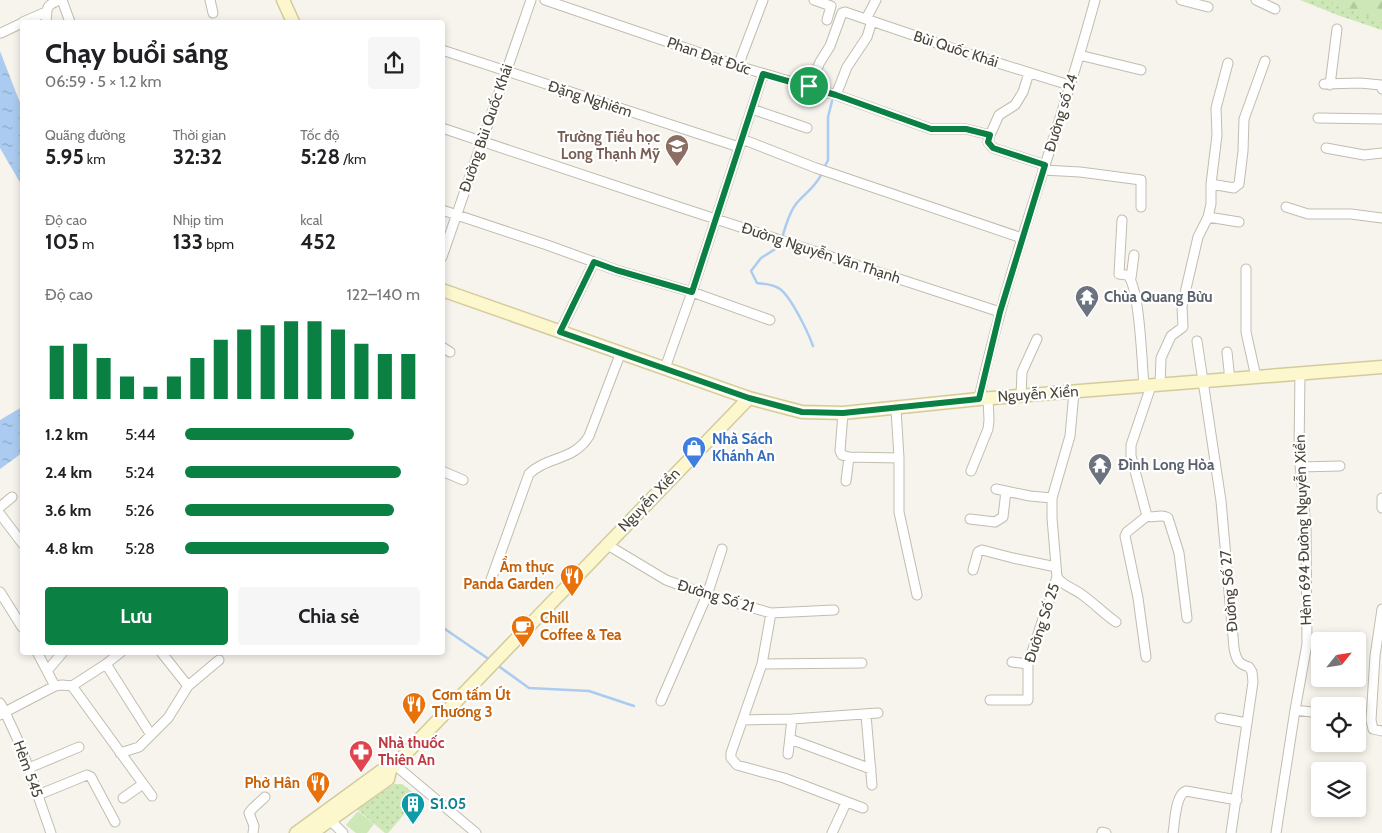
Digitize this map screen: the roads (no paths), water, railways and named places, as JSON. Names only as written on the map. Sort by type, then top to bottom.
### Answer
[{"type":"main road","points":[[282,0],[292,20]]},
{"type":"main road","points":[[445,292],[749,398]]},
{"type":"main road","name":"Nguyễn Xiển","points":[[392,767],[749,398],[802,412],[843,413],[984,399],[1256,378],[1382,366]]},
{"type":"main road","points":[[312,833],[388,779],[392,767]]},
{"type":"main road","points":[[296,833],[381,771],[392,767]]},
{"type":"street","points":[[46,20],[48,5],[60,0],[69,20]]},
{"type":"street","points":[[210,0],[213,13]]},
{"type":"street","name":"Đường Bùi Quốc Khái","points":[[445,249],[531,0]]},
{"type":"street","name":"Phan Đạt Đức","points":[[544,0],[738,66],[809,86],[931,129],[966,129],[990,135]]},
{"type":"street","points":[[738,66],[763,0]]},
{"type":"street","points":[[814,0],[831,6],[827,20]]},
{"type":"street","points":[[836,95],[847,67],[867,37],[869,20],[876,0]]},
{"type":"street","name":"Đường số 24","points":[[971,472],[988,429],[989,420],[984,399],[1000,312],[1080,54],[1094,0]]},
{"type":"street","points":[[1181,0],[1208,7]]},
{"type":"street","points":[[1256,0],[1275,9]]},
{"type":"street","points":[[29,20],[46,12]]},
{"type":"street","name":"Bùi Quốc Khái","points":[[809,86],[830,46],[843,12],[1069,85]]},
{"type":"street","points":[[1,33],[20,24]]},
{"type":"street","points":[[1337,29],[1327,85],[1382,84]]},
{"type":"street","name":"Đặng Nghiêm","points":[[445,51],[506,72],[740,143],[1022,238]]},
{"type":"street","points":[[1080,54],[1141,70]]},
{"type":"street","points":[[1211,184],[1234,188],[1239,184],[1244,124],[1265,61]]},
{"type":"street","points":[[1147,516],[1130,456],[1131,445],[1161,358],[1171,336],[1183,327],[1182,306],[1198,237],[1208,217],[1212,197],[1211,184],[1217,135],[1216,108],[1228,63]]},
{"type":"street","points":[[1029,73],[1023,92],[1015,105],[999,116],[988,142],[993,148],[1044,167],[1141,180],[1141,208]]},
{"type":"street","points":[[666,368],[763,74]]},
{"type":"street","points":[[752,109],[807,128]]},
{"type":"street","points":[[1318,118],[1382,119]]},
{"type":"street","name":"Đường Nguyễn Văn Thạnh","points":[[445,129],[1000,312]]},
{"type":"street","points":[[1326,148],[1364,155],[1382,153]]},
{"type":"street","points":[[1286,207],[1308,214],[1351,214],[1382,218]]},
{"type":"street","points":[[445,211],[616,270],[692,292],[770,320]]},
{"type":"street","points":[[1208,217],[1239,222]]},
{"type":"street","points":[[1122,220],[1119,274],[1127,275],[1130,278]]},
{"type":"street","points":[[1134,255],[1130,278],[1152,386]]},
{"type":"street","points":[[560,332],[594,262]]},
{"type":"street","points":[[1246,269],[1246,332],[1256,378]]},
{"type":"street","points":[[1021,396],[1022,372],[1037,339]]},
{"type":"street","name":"Đường Số 27","points":[[1197,341],[1221,501],[1234,648],[1238,662],[1249,667],[1252,672],[1253,682],[1231,833]]},
{"type":"street","points":[[489,585],[529,474],[535,468],[563,458],[584,444],[589,436],[621,352]]},
{"type":"street","points":[[1227,352],[1230,380]]},
{"type":"street","name":"Hẻm 694 Đường Nguyễn Xiển","points":[[1276,833],[1307,644],[1306,528],[1298,451],[1300,374]]},
{"type":"street","name":"Đường Số 25","points":[[990,700],[1028,700],[1028,664],[1057,578],[1052,498],[1070,436],[1074,392]]},
{"type":"street","points":[[896,409],[899,458],[899,512],[917,595]]},
{"type":"street","points":[[843,413],[840,451],[842,455],[848,457],[899,458]]},
{"type":"street","points":[[846,481],[848,457]]},
{"type":"street","points":[[1300,467],[1340,466]]},
{"type":"street","points":[[445,472],[463,480]]},
{"type":"street","points":[[996,488],[1030,496],[1052,498]]},
{"type":"street","points":[[970,519],[994,522],[1003,517],[1006,491]]},
{"type":"street","points":[[0,507],[12,497]]},
{"type":"street","points":[[1382,498],[1382,508]]},
{"type":"street","points":[[0,514],[20,539]]},
{"type":"street","points":[[1146,657],[1138,598],[1125,536],[1127,532],[1147,516],[1162,515],[1168,518],[1179,553],[1186,618]]},
{"type":"street","name":"Đường Số 21","points":[[606,544],[666,580],[707,595],[771,613],[834,610]]},
{"type":"street","points":[[661,701],[707,595],[722,549]]},
{"type":"street","points":[[973,570],[978,552],[982,550],[1056,567]]},
{"type":"street","points":[[1057,578],[1060,582],[1080,593],[1102,613],[1116,622]]},
{"type":"street","points":[[0,592],[20,620]]},
{"type":"street","points":[[1382,609],[1375,656],[1371,720],[1373,729],[1382,731]]},
{"type":"street","points":[[771,613],[762,664],[731,752],[731,758],[737,764],[784,778],[863,808]]},
{"type":"street","points":[[39,655],[55,686]]},
{"type":"street","points":[[47,670],[60,655]]},
{"type":"street","points":[[3,714],[55,686],[72,686],[117,655]]},
{"type":"street","points":[[163,655],[188,686]]},
{"type":"street","points":[[120,753],[139,747],[168,718],[188,686],[219,660]]},
{"type":"street","points":[[1012,662],[1028,664]]},
{"type":"street","points":[[762,664],[862,663]]},
{"type":"street","points":[[106,664],[151,735]]},
{"type":"street","points":[[72,686],[152,796]]},
{"type":"street","name":"Hẻm 545","points":[[0,703],[3,714],[29,768],[51,833]]},
{"type":"street","points":[[1295,710],[1311,712]]},
{"type":"street","points":[[743,720],[792,719],[878,713]]},
{"type":"street","points":[[866,715],[872,785]]},
{"type":"street","points":[[1220,718],[1247,723]]},
{"type":"street","points":[[788,754],[792,719]]},
{"type":"street","points":[[790,739],[871,769]]},
{"type":"street","points":[[29,768],[80,747]]},
{"type":"street","points":[[392,767],[476,833]]},
{"type":"street","points":[[38,795],[87,775],[90,777],[115,822]]},
{"type":"street","points":[[123,798],[143,784]]},
{"type":"street","points":[[1173,833],[1179,797],[1183,792],[1237,800]]},
{"type":"street","points":[[253,833],[254,826],[249,813],[265,798]]},
{"type":"street","points":[[832,833],[846,803]]},
{"type":"street","points":[[330,820],[343,833]]},
{"type":"water","points":[[0,51],[20,103],[20,183],[0,148]]},
{"type":"water","points":[[20,408],[20,454],[0,469],[0,420]]},
{"type":"waterway","points":[[824,168],[828,160],[828,117],[832,101]]},
{"type":"waterway","points":[[813,346],[799,315],[789,299],[775,286],[757,283],[751,271],[761,258],[780,246],[793,208],[814,186],[822,173]]},
{"type":"waterway","points":[[445,629],[490,660]]},
{"type":"waterway","points":[[497,665],[529,688],[589,691],[634,706]]},
{"type":"place","name":"Trường Tiểu học Long Thạnh Mỹ","points":[[677,167]]},
{"type":"place","name":"Chùa Quang Bửu","points":[[1087,318]]},
{"type":"place","name":"Nhà Sách Khánh An","points":[[694,469]]},
{"type":"place","name":"Đình Long Hòa","points":[[1100,486]]},
{"type":"place","name":"Ẩm thực Panda Garden","points":[[572,597]]},
{"type":"place","name":"Chill Coffee & Tea","points":[[523,648]]},
{"type":"place","name":"Cơm tấm Út Thương 3","points":[[414,725]]},
{"type":"place","name":"Nhà thuốc Thiên An","points":[[361,773]]},
{"type":"place","name":"Phở Hân","points":[[318,804]]},
{"type":"place","name":"S1.05","points":[[413,825]]}]
